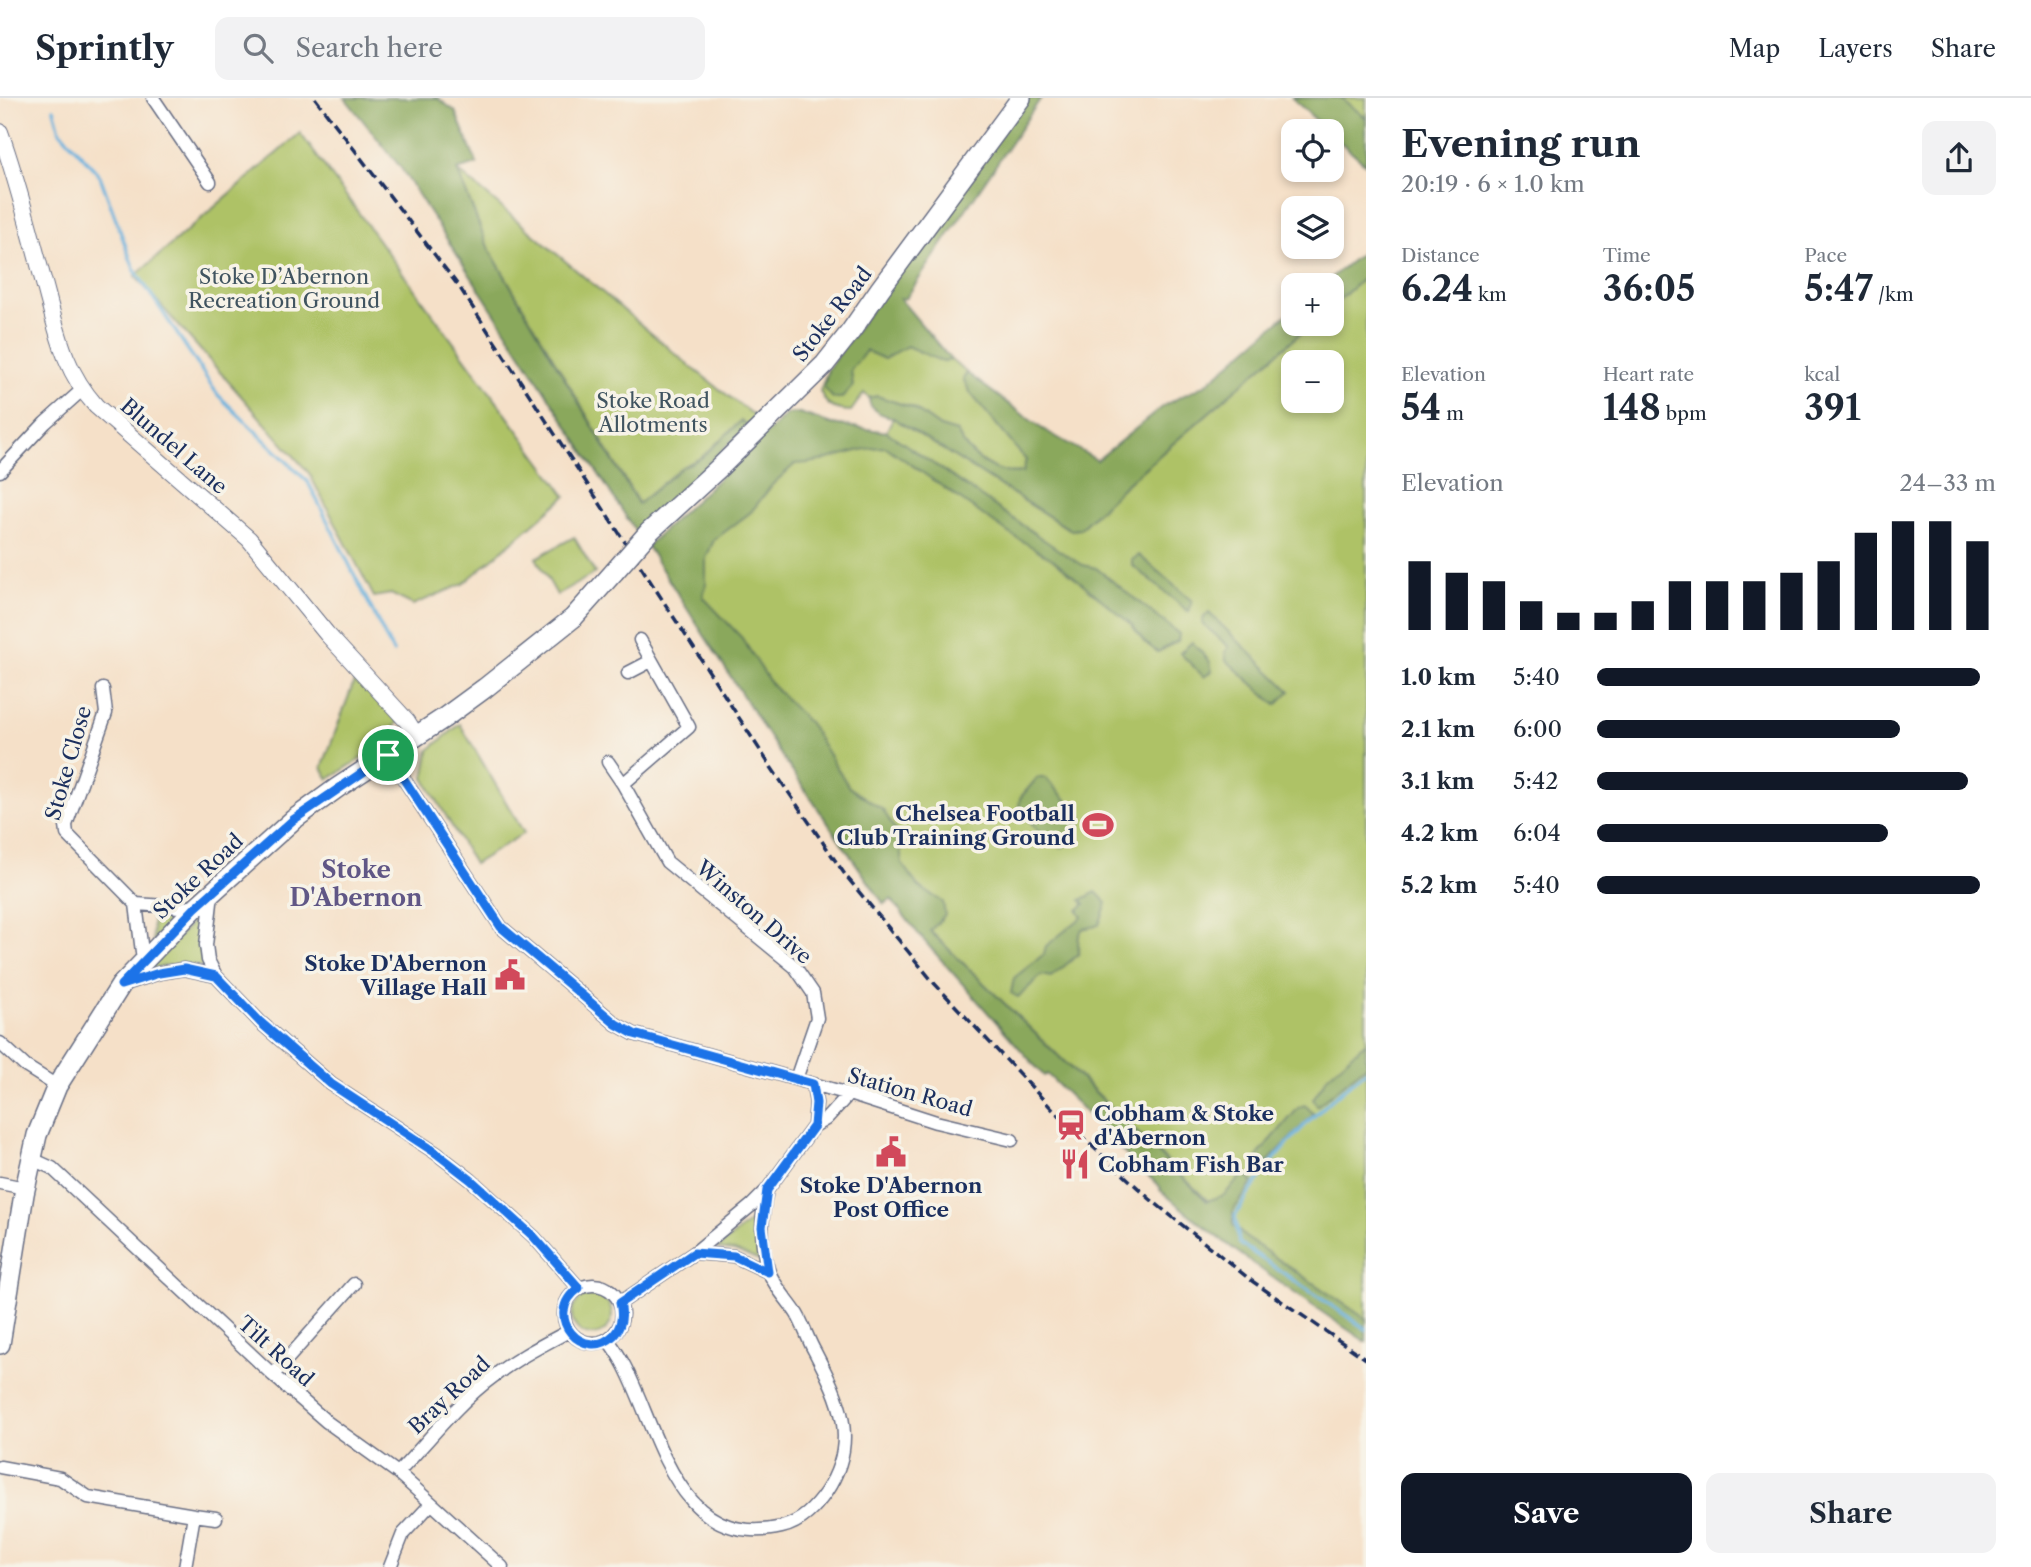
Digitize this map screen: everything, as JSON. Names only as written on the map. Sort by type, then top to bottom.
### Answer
[{"type":"main road","name":"Stoke Road","points":[[0,1344],[30,1158],[37,1135],[58,1086],[121,985],[195,908],[293,820],[485,688],[573,618],[649,532],[825,364],[1021,98]]},
{"type":"street","points":[[153,98],[210,183]]},
{"type":"street","name":"Blundel Lane","points":[[0,132],[15,174],[59,341],[69,369],[82,390],[96,406],[249,540],[327,634],[407,721],[417,737]]},
{"type":"street","points":[[0,471],[45,423],[82,390]]},
{"type":"street","points":[[624,784],[689,727],[640,640]]},
{"type":"street","points":[[628,673],[651,661]]},
{"type":"street","name":"Stoke Close","points":[[103,689],[106,713],[66,825],[67,834],[136,904]]},
{"type":"street","name":"Station Road","points":[[388,755],[501,927],[616,1024],[634,1034],[849,1094],[936,1122],[1012,1140]]},
{"type":"street","name":"Winston Drive","points":[[608,762],[624,784],[667,862],[795,967],[813,993],[817,1018],[796,1079]]},
{"type":"street","points":[[212,893],[206,945],[208,960],[216,976],[269,1030],[331,1084],[436,1153],[471,1180],[534,1237],[579,1288]]},
{"type":"street","points":[[143,960],[136,904],[195,908]]},
{"type":"street","points":[[121,985],[159,973],[184,969],[216,976]]},
{"type":"street","points":[[0,1043],[25,1066],[58,1086]]},
{"type":"street","points":[[813,1084],[816,1103],[814,1126]]},
{"type":"street","points":[[620,1303],[694,1253],[767,1190],[814,1126],[826,1119],[849,1094]]},
{"type":"street","name":"Tilt Road","points":[[30,1158],[52,1168],[273,1375],[327,1422],[398,1473],[502,1567]]},
{"type":"street","points":[[0,1184],[25,1188]]},
{"type":"street","points":[[608,1340],[624,1365],[676,1480],[690,1499],[707,1515],[723,1526],[743,1531],[784,1526],[804,1517],[831,1484],[840,1463],[844,1441],[843,1416],[835,1391],[798,1317],[768,1272],[762,1227],[767,1190]]},
{"type":"street","points":[[694,1253],[734,1256],[768,1272]]},
{"type":"street","points":[[273,1375],[354,1284]]},
{"type":"street","points":[[589,1285],[607,1289],[620,1303],[622,1311],[619,1328],[608,1340],[591,1344],[575,1338],[565,1324],[564,1307],[572,1293],[579,1288],[589,1285]]},
{"type":"street","name":"Bray Road","points":[[398,1473],[438,1428],[494,1376],[529,1352],[569,1331]]},
{"type":"street","points":[[0,1467],[61,1478],[88,1497],[216,1518]]},
{"type":"street","points":[[390,1567],[403,1534],[431,1504]]},
{"type":"street","points":[[185,1567],[194,1515]]},
{"type":"green space","points":[[345,98],[437,98],[455,111],[477,164],[457,170],[488,247],[638,504],[682,467],[701,458],[741,421],[749,425],[636,532],[401,168]]},
{"type":"green space","points":[[1025,98],[1041,98],[906,298],[900,299],[951,360],[943,362],[907,346],[884,359],[866,351],[851,370],[853,386],[842,398],[833,398],[824,388],[828,369]]},
{"type":"green space","points":[[1292,98],[1341,98],[1366,118],[1366,164],[1344,145],[1344,119],[1315,119]]},
{"type":"green space","points":[[1341,98],[1366,98],[1366,118]]},
{"type":"green space","name":"Stoke D’Abernon Recreation Ground","points":[[300,133],[566,496],[463,584],[413,605],[391,594],[374,597],[309,473],[135,276]]},
{"type":"green space","name":"Stoke Road Allotments","points":[[457,170],[690,366],[758,419],[749,425],[741,421],[701,458],[682,467],[639,504],[488,247]]},
{"type":"green space","points":[[1366,249],[1366,276],[1344,295],[1344,273],[1337,273]]},
{"type":"green space","name":"Chelsea Football Club Training Ground","points":[[1366,276],[1366,1319],[1245,1237],[930,931],[921,937],[891,899],[884,904],[779,752],[647,546],[799,413],[831,424],[886,432],[893,418],[1070,530],[1080,529],[1124,486],[1297,336],[1344,336],[1344,295]]},
{"type":"green space","points":[[1281,319],[1281,336],[1297,336],[1124,486],[1080,529],[1071,530],[893,418],[877,412],[871,406],[869,398],[877,396],[913,408],[940,427],[957,432],[968,449],[984,463],[1013,473],[1023,472],[1026,460],[971,394],[963,379],[967,373],[1041,428],[1097,460],[1166,404],[1205,385]]},
{"type":"green space","points":[[907,346],[943,362],[951,360],[967,373],[963,379],[1026,460],[1023,472],[1003,471],[984,463],[968,449],[957,432],[940,427],[913,408],[877,396],[869,398],[864,393],[851,411],[840,410],[825,401],[820,391],[828,369],[850,370],[866,350],[884,359]]},
{"type":"green space","points":[[799,413],[831,424],[887,432],[1063,553],[1083,565],[1096,568],[1179,634],[1178,641],[1158,652],[1144,642],[1132,625],[1054,560],[1007,532],[886,447],[795,464],[773,484],[751,512],[714,540],[706,558],[703,597],[742,638],[771,684],[809,723],[849,787],[883,810],[899,836],[902,864],[918,886],[943,902],[945,915],[930,931],[1207,1201],[1224,1195],[1245,1173],[1253,1182],[1233,1211],[1233,1225],[1245,1237],[1366,1319],[1366,1342],[1235,1250],[1160,1190],[1161,1188],[1099,1129],[1101,1127],[1047,1074],[1044,1076],[921,937],[891,899],[884,904],[779,752],[647,546],[787,414]]},
{"type":"green space","points":[[574,537],[595,573],[557,595],[536,558]]},
{"type":"green space","points":[[1139,555],[1192,601],[1189,612],[1132,565],[1132,560]]},
{"type":"green space","points":[[1209,613],[1290,691],[1276,705],[1226,660],[1225,652],[1229,647],[1202,623]]},
{"type":"green space","points":[[1192,642],[1210,662],[1212,671],[1204,677],[1180,653]]},
{"type":"green space","points":[[358,671],[399,722],[395,725],[394,737],[329,779],[322,768]]},
{"type":"green space","points":[[460,724],[524,833],[474,864],[424,778],[429,750]]},
{"type":"green space","points":[[1037,778],[1046,778],[1082,817],[1079,827],[1063,847],[1049,843],[1019,809],[1020,798]]},
{"type":"green space","points":[[1096,892],[1107,903],[1099,925],[1082,929],[1078,939],[1079,954],[1051,977],[1042,975],[1018,997],[1011,993],[1014,978],[1044,954],[1046,946],[1082,917],[1078,910],[1085,904],[1081,900]]},
{"type":"green space","points":[[205,909],[207,968],[175,964],[143,973]]},
{"type":"green space","points":[[152,910],[180,913],[153,941]]},
{"type":"green space","points":[[1366,1042],[1366,1066],[1317,1106],[1313,1099],[1328,1076]]},
{"type":"green space","points":[[1305,1105],[1314,1114],[1259,1171],[1255,1165],[1259,1154],[1299,1107]]},
{"type":"green space","points":[[759,1214],[761,1261],[734,1251],[717,1249]]},
{"type":"green space","points":[[592,1295],[606,1301],[612,1315],[606,1329],[592,1335],[578,1329],[572,1315],[578,1301]]},
{"type":"waterway","points":[[54,109],[60,131],[100,176],[134,269],[218,395],[308,482],[393,652]]},
{"type":"waterway","points":[[1366,1071],[1329,1102],[1294,1137],[1262,1175],[1235,1216],[1239,1243],[1366,1329]]},
{"type":"railway","points":[[315,98],[460,288],[771,767],[846,876],[934,983],[1055,1112],[1150,1199],[1252,1281],[1366,1359]]},
{"type":"place","name":"Chelsea Football Club Training Ground","points":[[1098,825]]},
{"type":"place","name":"Stoke D'Abernon Village Hall","points":[[510,975]]},
{"type":"place","name":"Cobham & Stoke d'Abernon","points":[[1071,1125]]},
{"type":"place","name":"Stoke D'Abernon Post Office","points":[[891,1152]]},
{"type":"place","name":"Cobham Fish Bar","points":[[1075,1164]]},
{"type":"district","name":"Stoke D'Abernon","points":[[356,883]]},
{"type":"route","points":[[388,755],[501,927],[616,1024],[634,1034],[813,1084],[816,1103],[814,1126],[767,1190],[762,1227],[768,1272],[734,1256],[694,1253],[620,1303],[622,1320],[619,1328],[608,1340],[591,1344],[582,1342],[569,1331],[563,1315],[567,1300],[579,1288],[534,1237],[471,1180],[436,1153],[331,1084],[260,1022],[216,976],[184,969],[159,973],[121,985],[195,908],[293,820],[388,755]]}]
